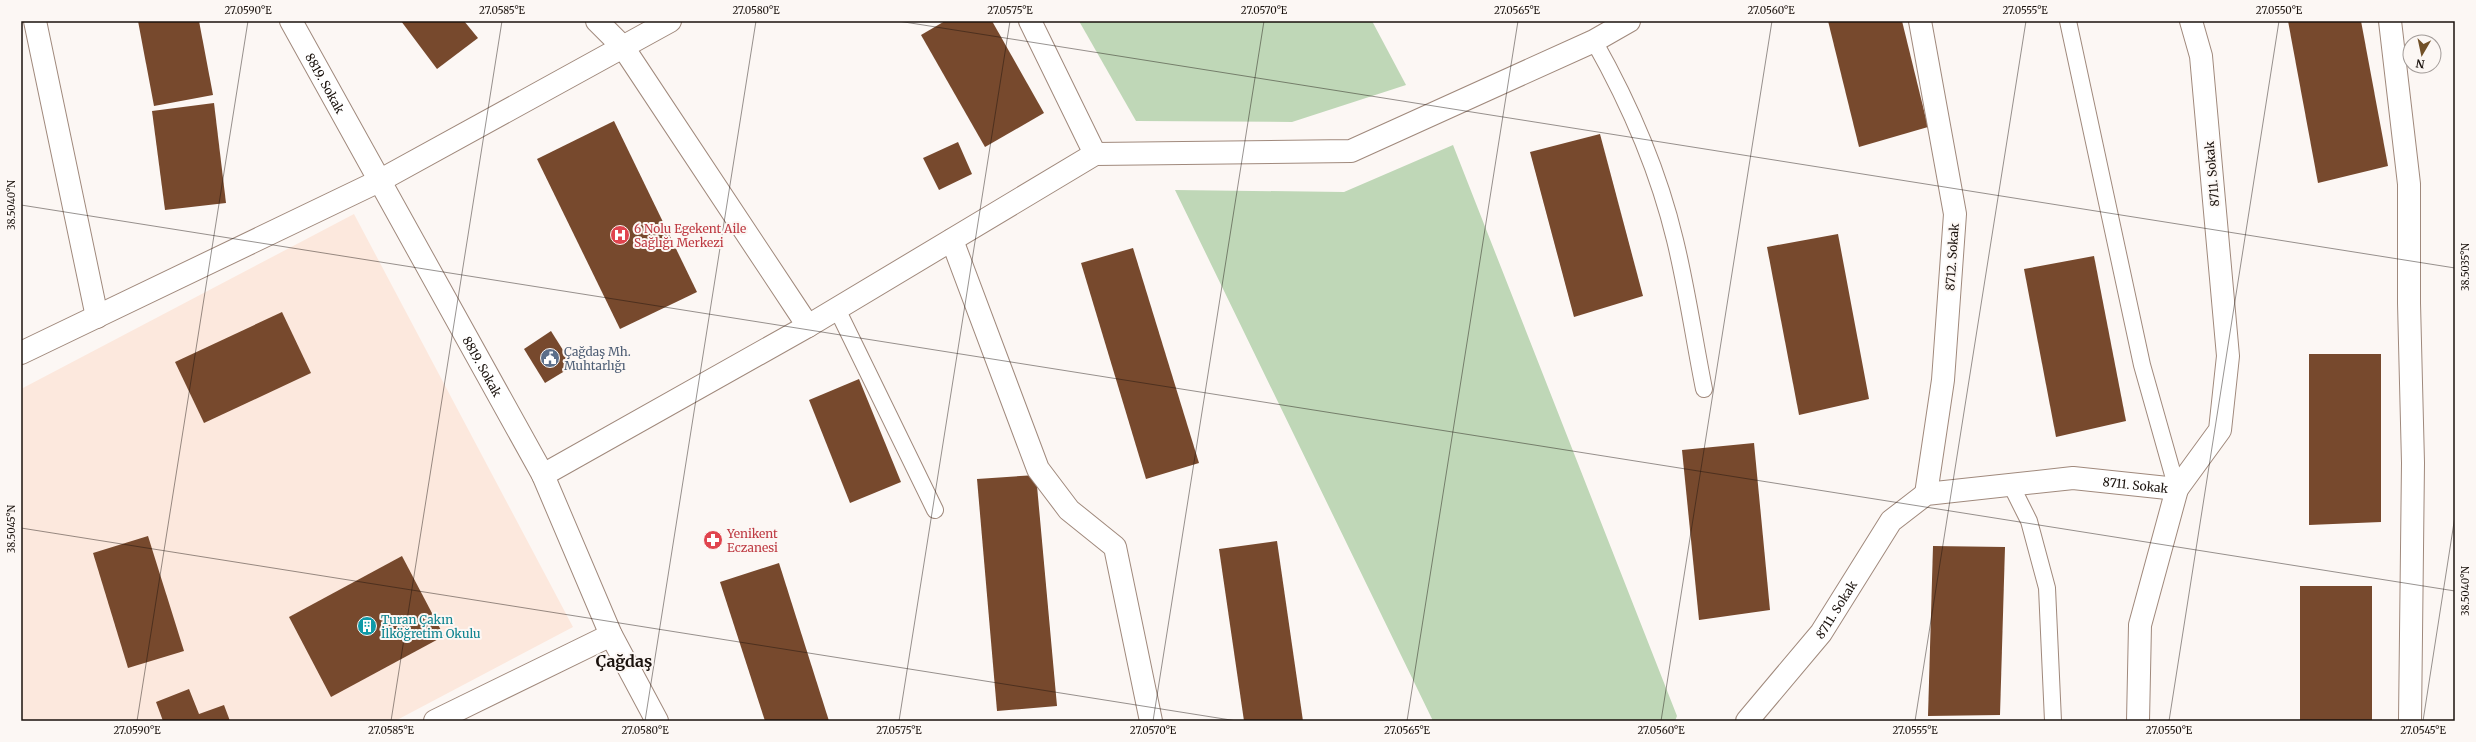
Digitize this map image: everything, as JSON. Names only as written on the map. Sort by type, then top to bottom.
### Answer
[{"type":"street","points":[[35,21],[97,317]]},
{"type":"street","name":"8819. Sokak","points":[[291,21],[543,475],[611,635],[657,721]]},
{"type":"street","points":[[597,21],[623,47],[808,326]]},
{"type":"street","points":[[21,353],[379,181],[670,21]]},
{"type":"street","points":[[1030,21],[1095,154]]},
{"type":"street","name":"8712. Sokak","points":[[1920,21],[1955,214],[1943,380],[1926,494]]},
{"type":"street","name":"8711. Sokak","points":[[1747,721],[1822,633],[1891,521],[1926,494],[2072,478],[2177,489],[2220,430],[2228,356],[2201,56],[2192,21]]},
{"type":"street","points":[[2390,21],[2409,184],[2409,303],[2413,463],[2410,721]]},
{"type":"street","points":[[543,475],[808,326],[1095,154],[1351,151],[1594,41],[1624,22]]},
{"type":"street","points":[[952,240],[1038,469],[1069,510],[1115,547],[1151,721]]},
{"type":"street","points":[[2138,721],[2140,625],[2177,489]]},
{"type":"street","points":[[435,721],[611,635]]},
{"type":"lane","points":[[2068,21],[2142,365],[2177,489]]},
{"type":"lane","points":[[1594,41],[1617,82],[1637,125],[1658,182],[1675,240],[1704,389]]},
{"type":"lane","points":[[837,309],[935,510]]},
{"type":"lane","points":[[2012,485],[2029,521],[2047,588],[2053,721]]},
{"type":"shaded area","points":[[354,214],[573,627],[395,721],[21,721],[21,389]]},
{"type":"green space","points":[[1079,21],[1372,21],[1406,85],[1292,122],[1136,121]]},
{"type":"green space","points":[[1453,145],[1677,716],[1675,721],[1433,721],[1175,190],[1344,192]]},
{"type":"building","points":[[138,21],[199,21],[213,95],[154,106]]},
{"type":"building","points":[[401,21],[464,21],[478,38],[437,69]]},
{"type":"building","points":[[945,21],[992,21],[1044,113],[985,147],[921,35]]},
{"type":"building","points":[[1828,21],[1902,21],[1928,127],[1859,147]]},
{"type":"building","points":[[2288,21],[2361,21],[2388,166],[2318,183]]},
{"type":"building","points":[[214,103],[226,203],[165,210],[152,111]]},
{"type":"building","points":[[614,121],[697,292],[620,329],[537,159]]},
{"type":"building","points":[[1600,134],[1643,296],[1574,317],[1530,152]]},
{"type":"building","points":[[958,142],[972,174],[939,190],[923,158]]},
{"type":"building","points":[[1838,234],[1869,399],[1799,415],[1767,247]]},
{"type":"building","points":[[1133,248],[1199,463],[1146,479],[1081,263]]},
{"type":"building","points":[[2094,256],[2126,421],[2056,437],[2024,269]]},
{"type":"building","points":[[282,312],[311,373],[204,423],[175,362]]},
{"type":"building","points":[[551,331],[573,366],[545,383],[524,349]]},
{"type":"building","points":[[2309,354],[2381,354],[2381,522],[2309,525]]},
{"type":"building","points":[[859,379],[901,482],[850,503],[809,400]]},
{"type":"building","points":[[1754,443],[1770,610],[1699,620],[1682,450]]},
{"type":"building","points":[[1036,475],[1057,706],[997,711],[977,479]]},
{"type":"building","points":[[148,536],[184,651],[128,668],[93,553]]},
{"type":"building","points":[[1277,541],[1303,721],[1244,721],[1219,549]]},
{"type":"building","points":[[1933,546],[2005,547],[2000,715],[1928,716]]},
{"type":"building","name":"Turan Çakın İlköğretim Okulu","points":[[402,556],[444,636],[331,697],[289,617]]},
{"type":"building","points":[[779,563],[829,721],[765,721],[720,582]]},
{"type":"building","points":[[2300,586],[2372,586],[2372,721],[2300,721]]},
{"type":"building","points":[[189,689],[199,714],[224,705],[230,721],[163,721],[156,702]]},
{"type":"place","name":"6 Nolu Egekent Aile Sağlığı Merkezi","points":[[620,235]]},
{"type":"place","name":"Çağdaş Mh. Muhtarlığı","points":[[550,358]]},
{"type":"place","name":"Yenikent Eczanesi","points":[[713,540]]},
{"type":"place","name":"Turan Çakın İlköğretim Okulu","points":[[367,626]]},
{"type":"district","name":"Çağdaş","points":[[624,661]]}]
